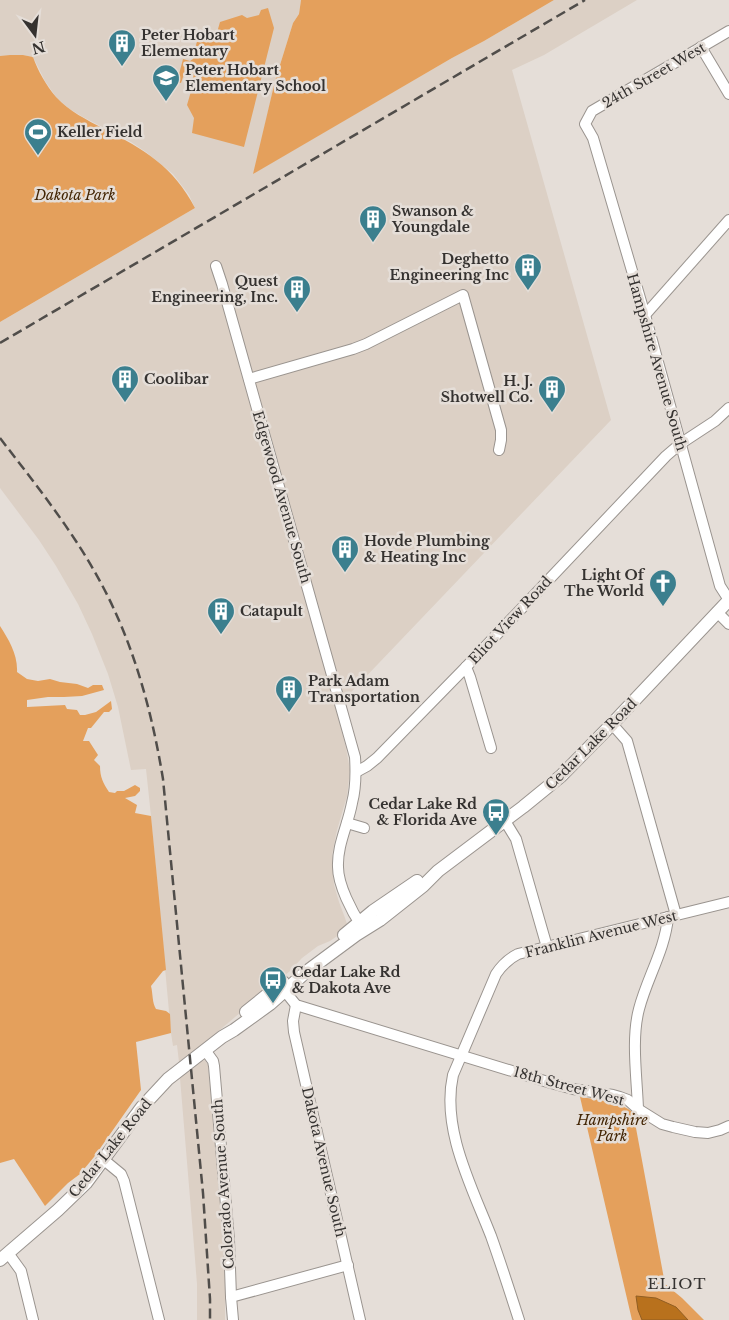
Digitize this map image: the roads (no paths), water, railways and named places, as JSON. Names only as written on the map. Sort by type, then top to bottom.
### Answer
[{"type":"street","name":"24th Street West","points":[[585,124],[592,111],[729,31]]},
{"type":"street","points":[[701,47],[729,94]]},
{"type":"street","name":"Hampshire Avenue South","points":[[585,124],[593,138],[645,315],[720,586],[729,600]]},
{"type":"street","points":[[645,315],[729,220]]},
{"type":"street","name":"Edgewood Avenue South","points":[[216,266],[355,757],[356,772],[353,802],[341,840],[338,874],[354,915],[362,926]]},
{"type":"street","points":[[249,379],[366,344],[463,296],[501,430],[499,450]]},
{"type":"street","name":"Eliot View Road","points":[[356,772],[377,758],[666,456],[680,444],[715,421],[729,408]]},
{"type":"street","name":"Cedar Lake Road","points":[[4,1257],[72,1198],[86,1183],[142,1107],[168,1079],[222,1037],[270,1004],[282,988],[306,972],[362,926],[380,920],[423,886],[438,870],[505,821],[561,776],[729,600]]},
{"type":"street","points":[[717,612],[729,624]]},
{"type":"street","points":[[466,667],[491,748]]},
{"type":"street","points":[[612,724],[627,742],[672,916],[664,943],[642,996],[635,1026],[638,1109]]},
{"type":"street","points":[[505,821],[516,839],[548,947]]},
{"type":"street","points":[[347,823],[364,828]]},
{"type":"street","name":"Franklin Avenue West","points":[[461,1055],[496,974],[502,966],[518,954],[729,902]]},
{"type":"street","points":[[282,988],[296,1005],[461,1055],[453,1074],[450,1088],[451,1110],[457,1144],[463,1167],[491,1238],[519,1320]]},
{"type":"street","name":"Dakota Avenue South","points":[[296,1005],[293,1021],[294,1032],[360,1320]]},
{"type":"street","name":"Colorado Avenue South","points":[[205,1050],[213,1061],[214,1066],[229,1240],[233,1320]]},
{"type":"street","name":"18th Street West","points":[[461,1055],[551,1083],[613,1095],[628,1100],[638,1109],[662,1124],[695,1132],[708,1133],[729,1126]]},
{"type":"street","points":[[104,1160],[121,1174],[124,1181],[159,1320]]},
{"type":"street","points":[[4,1257],[20,1268],[33,1320]]},
{"type":"street","points":[[231,1297],[348,1265]]},
{"type":"railway","points":[[0,343],[585,0]]},
{"type":"railway","points":[[0,438],[67,528],[102,585],[132,655],[153,729],[163,779],[203,1193],[210,1320]]},
{"type":"place","name":"Peter Hobart Elementary","points":[[122,67]]},
{"type":"place","name":"Peter Hobart Elementary School","points":[[166,102]]},
{"type":"place","name":"Keller Field","points":[[38,156]]},
{"type":"place","name":"Swanson & Youngdale","points":[[373,243]]},
{"type":"place","name":"Deghetto Engineering Inc","points":[[528,291]]},
{"type":"place","name":"Quest Engineering, Inc.","points":[[297,313]]},
{"type":"place","name":"Coolibar","points":[[125,403]]},
{"type":"place","name":"H. J. Shotwell Co.","points":[[552,413]]},
{"type":"place","name":"Hovde Plumbing & Heating Inc","points":[[345,573]]},
{"type":"place","name":"Light Of The World","points":[[663,607]]},
{"type":"place","name":"Catapult","points":[[221,635]]},
{"type":"place","name":"Park Adam Transportation","points":[[289,713]]},
{"type":"place","name":"Cedar Lake Rd & Florida Ave","points":[[496,836]]},
{"type":"place","name":"Cedar Lake Rd & Dakota Ave","points":[[273,1004]]},
{"type":"district","name":"ELIOT","points":[[677,1283]]},
{"type":"park label","name":"Dakota Park","points":[[75,195]]},
{"type":"park label","name":"Hampshire Park","points":[[612,1128]]}]
